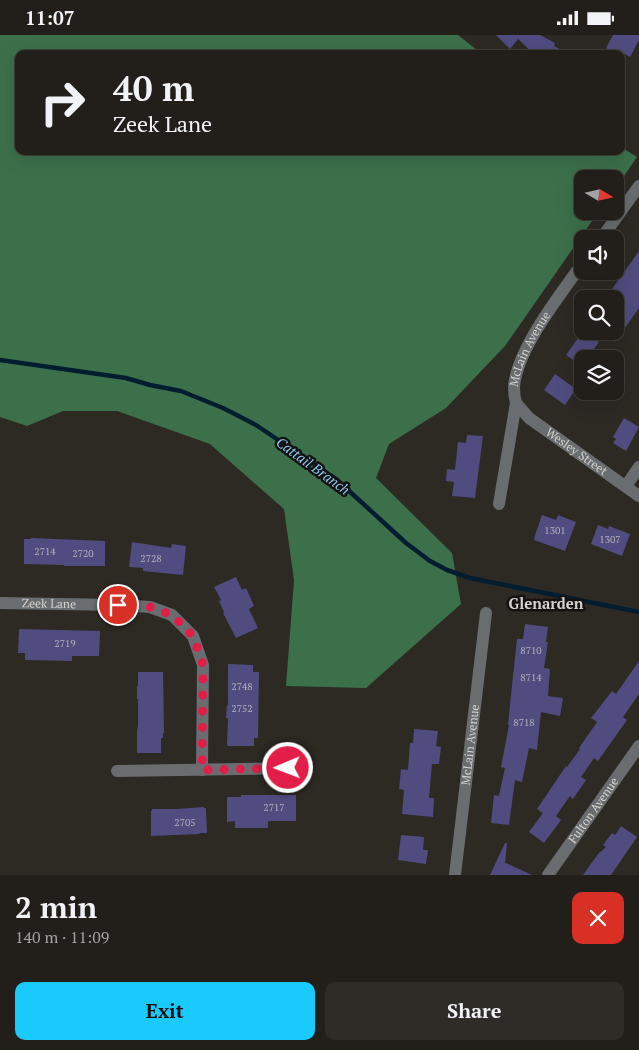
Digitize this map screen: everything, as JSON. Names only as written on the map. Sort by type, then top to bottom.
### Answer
[{"type":"street","points":[[607,230],[639,186]]},
{"type":"street","name":"McLain Avenue","points":[[499,504],[516,403],[514,393],[515,381],[523,357],[545,319],[574,276]]},
{"type":"street","name":"Wesley Street","points":[[516,403],[529,418],[639,496]]},
{"type":"street","points":[[626,486],[639,467]]},
{"type":"street","name":"Zeek Lane","points":[[0,603],[150,607],[172,615],[193,636],[203,665],[202,770]]},
{"type":"street","name":"McLain Avenue","points":[[455,875],[486,613]]},
{"type":"street","name":"Fulton Avenue","points":[[548,875],[639,746]]},
{"type":"street","points":[[117,771],[306,768]]},
{"type":"green space","points":[[0,35],[458,35],[477,50],[15,50],[15,155],[625,155],[625,150],[637,157],[624,176],[624,170],[574,170],[574,220],[593,220],[586,230],[574,230],[574,247],[505,346],[446,408],[389,444],[376,478],[452,553],[461,604],[366,688],[286,686],[294,580],[284,509],[210,444],[117,411],[63,411],[27,426],[0,417]]},
{"type":"building","points":[[496,35],[540,35],[555,43],[554,46],[561,50],[530,50],[518,39],[510,49]]},
{"type":"building","points":[[613,35],[639,35],[639,40],[630,57],[625,54],[625,50],[610,50],[606,48]]},
{"type":"building","points":[[639,251],[639,308],[624,329],[624,290],[611,290],[618,280],[624,280],[624,272]]},
{"type":"building","points":[[577,340],[596,340],[599,342],[593,350],[574,350],[574,360],[566,355]]},
{"type":"building","points":[[555,374],[574,388],[574,392],[565,405],[544,390]]},
{"type":"building","points":[[624,418],[639,427],[626,451],[613,443],[616,439],[613,437]]},
{"type":"building","points":[[467,435],[483,436],[475,498],[452,496],[454,482],[446,481],[447,469],[455,470],[458,442],[466,443]]},
{"type":"building","points":[[542,515],[556,520],[558,515],[576,522],[565,551],[534,540]]},
{"type":"building","points":[[598,525],[608,529],[609,526],[630,534],[622,556],[591,544]]},
{"type":"building","points":[[24,539],[105,541],[105,566],[24,564]]},
{"type":"building","points":[[132,542],[171,548],[172,544],[186,546],[183,575],[143,571],[143,568],[129,567]]},
{"type":"building","points":[[236,577],[242,590],[246,588],[254,606],[249,609],[258,628],[236,638],[223,613],[219,601],[221,600],[214,587]]},
{"type":"building","points":[[525,624],[548,627],[544,668],[550,669],[548,696],[563,698],[560,716],[541,712],[537,750],[529,748],[522,782],[515,780],[509,825],[491,823],[494,795],[499,796],[505,768],[501,767],[509,725],[517,639],[523,639]]},
{"type":"building","points":[[19,629],[100,631],[99,656],[72,656],[72,661],[25,660],[25,653],[18,653]]},
{"type":"building","points":[[639,661],[639,694],[623,717],[627,720],[598,761],[594,758],[581,777],[586,780],[573,799],[570,796],[556,816],[561,820],[544,843],[529,832],[543,813],[537,809],[597,722],[591,718],[612,691],[616,694]]},
{"type":"building","points":[[228,664],[253,665],[253,672],[259,672],[258,738],[254,738],[254,746],[228,746],[227,744]]},
{"type":"building","points":[[138,672],[163,672],[164,733],[163,738],[161,738],[161,753],[137,753]]},
{"type":"building","points":[[414,729],[438,731],[436,746],[441,747],[439,764],[432,764],[429,798],[434,798],[433,817],[402,814],[404,790],[399,789],[401,769],[408,770],[410,743],[413,743]]},
{"type":"building","points":[[241,795],[296,795],[296,821],[268,821],[268,828],[235,828],[235,821],[227,822],[227,797],[241,797]]},
{"type":"building","points":[[206,808],[207,833],[151,836],[152,809]]},
{"type":"building","points":[[621,826],[637,837],[611,875],[583,875],[598,854],[606,847],[603,845],[612,833],[615,835]]},
{"type":"building","points":[[401,835],[424,837],[423,850],[428,850],[426,864],[398,860]]},
{"type":"building","points":[[505,843],[507,843],[505,864],[532,875],[490,875]]},
{"type":"waterway","name":"Cattail Branch","points":[[0,360],[126,378],[181,391],[223,408],[256,425],[336,479],[406,543],[430,561],[447,570],[470,578],[639,612]]},
{"type":"district","name":"Glenarden","points":[[546,604]]},
{"type":"route","points":[[118,605],[150,607],[172,615],[193,636],[203,665],[202,770],[288,768]]}]
